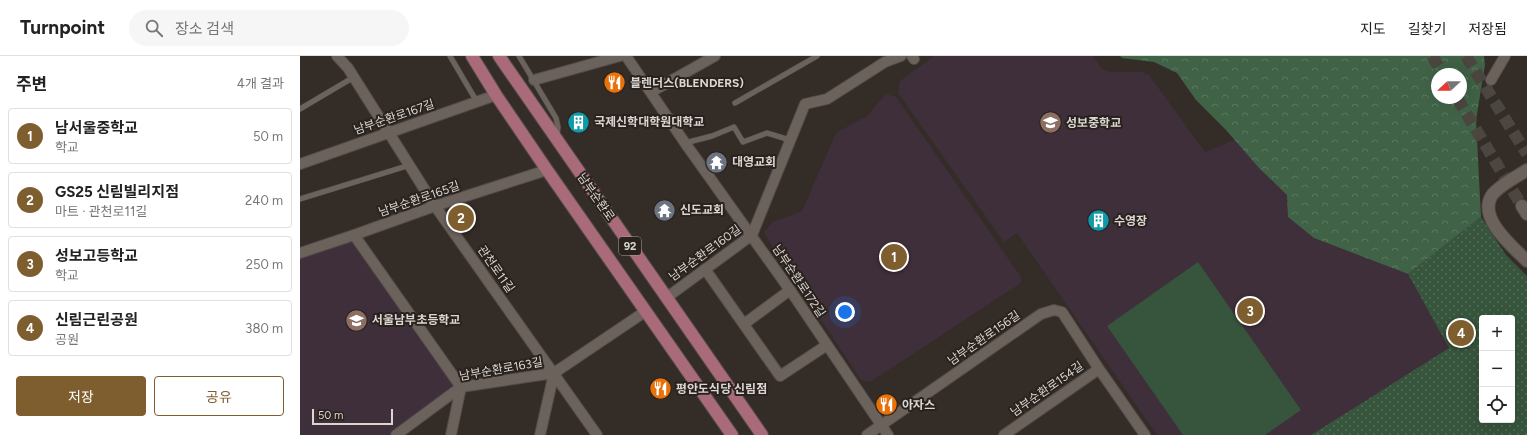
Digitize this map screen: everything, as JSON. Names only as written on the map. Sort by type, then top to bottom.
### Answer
[{"type":"main road","name":"남부순환로","points":[[472,56],[496,95],[547,170],[732,435]]},
{"type":"main road","name":"남부순환로","points":[[499,56],[762,435]]},
{"type":"main road","points":[[1527,170],[1496,192],[1490,200],[1489,206],[1491,217],[1499,232],[1527,261]]},
{"type":"street","name":"관천로11길","points":[[337,56],[354,77],[435,206],[597,435]]},
{"type":"street","points":[[534,80],[620,56]]},
{"type":"street","name":"남부순환로172길","points":[[626,56],[685,143],[752,235],[888,435]]},
{"type":"street","points":[[651,92],[715,56]]},
{"type":"street","name":"남부순환로160길","points":[[666,298],[752,235],[805,104],[827,99],[885,62],[901,56]]},
{"type":"street","points":[[1491,80],[1505,56]]},
{"type":"street","name":"남부순환로167길","points":[[300,164],[496,95]]},
{"type":"street","name":"남부순환로165길","points":[[300,253],[354,236],[435,206],[547,170]]},
{"type":"street","points":[[354,236],[461,387],[451,435]]},
{"type":"street","points":[[705,269],[780,376],[827,345]]},
{"type":"street","points":[[744,324],[790,290]]},
{"type":"street","name":"남부순환로156길","points":[[867,435],[1041,314],[1054,310],[1062,312],[1099,369]]},
{"type":"street","points":[[540,435],[554,373],[646,311]]},
{"type":"street","name":"남부순환로154길","points":[[1004,435],[1099,369],[1145,435]]},
{"type":"street","name":"남부순환로163길","points":[[396,435],[461,387],[554,373]]},
{"type":"lane","points":[[450,56],[477,102]]},
{"type":"lane","points":[[519,56],[556,118],[558,134],[556,139]]},
{"type":"lane","points":[[735,102],[817,56]]},
{"type":"lane","points":[[300,109],[354,77]]},
{"type":"lane","points":[[685,143],[712,136],[734,127],[743,142],[767,133],[790,140]]},
{"type":"lane","points":[[300,200],[410,165]]},
{"type":"shaded area","points":[[934,56],[1093,56],[1102,69],[1110,72],[1142,72],[1149,75],[1205,152],[1234,140],[1288,195],[1288,217],[1314,238],[1408,274],[1449,348],[1311,435],[1157,435],[1017,233],[1004,242],[898,93],[900,81]]},
{"type":"shaded area","points":[[886,94],[896,97],[1021,277],[1021,283],[870,382],[861,380],[764,232],[773,222],[802,211],[836,133],[867,116]]},
{"type":"shaded area","name":"서울남부초등학교","points":[[354,235],[461,387],[396,435],[300,435],[300,253]]},
{"type":"green space","points":[[1120,56],[1484,56],[1485,65],[1476,120],[1481,217],[1408,274],[1314,238],[1288,217],[1287,195],[1259,168],[1226,130],[1196,100],[1177,73],[1154,62],[1122,58]]},
{"type":"green space","points":[[1481,217],[1506,255],[1527,276],[1527,435],[1311,435],[1449,348],[1408,274]]},
{"type":"green space","points":[[1198,262],[1301,410],[1265,435],[1183,435],[1107,326]]},
{"type":"tunnel","points":[[1432,56],[1439,68]]},
{"type":"tunnel","points":[[1466,56],[1527,154]]},
{"type":"tunnel","points":[[1461,104],[1522,206]]},
{"type":"place","name":"블렌더스(BLENDERS)","points":[[614,83]]},
{"type":"place","name":"국제신학대학원대학교","points":[[579,122]]},
{"type":"place","name":"성보중학교","points":[[1051,123]]},
{"type":"place","name":"대영교회","points":[[717,162]]},
{"type":"place","name":"신도교회","points":[[665,210]]},
{"type":"place","name":"GS25 신림빌리지점","points":[[461,218]]},
{"type":"place","name":"수영장","points":[[1098,221]]},
{"type":"place","name":"남서울중학교","points":[[894,257]]},
{"type":"place","name":"성보고등학교","points":[[1250,311]]},
{"type":"place","name":"서울남부초등학교","points":[[357,320]]},
{"type":"place","name":"신림근린공원","points":[[1461,333]]},
{"type":"place","name":"평안도식당 신림점","points":[[660,389]]},
{"type":"place","name":"아자스","points":[[887,405]]}]
